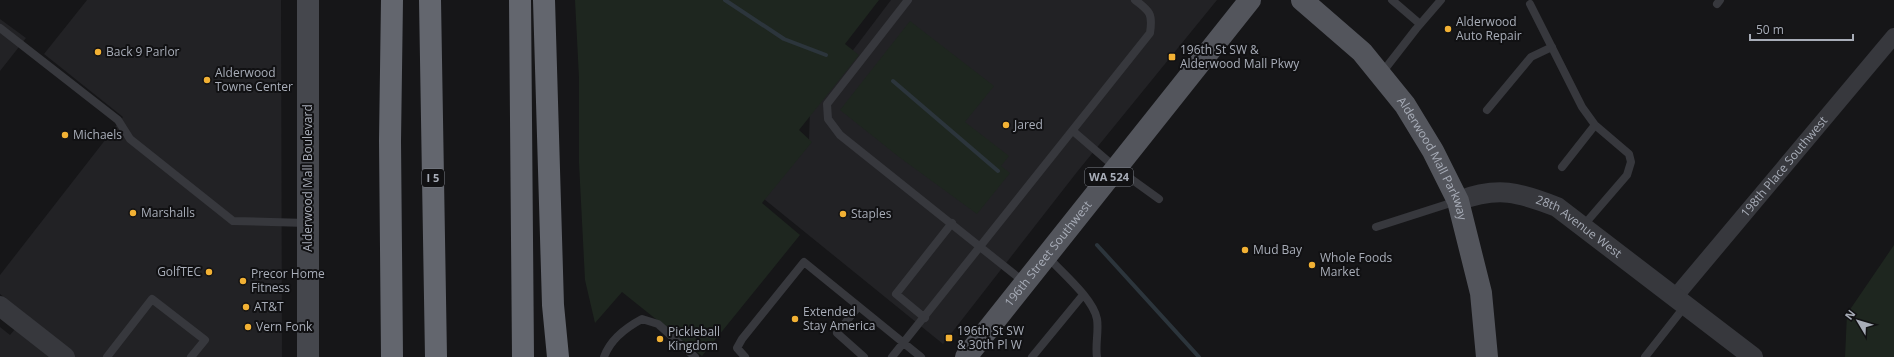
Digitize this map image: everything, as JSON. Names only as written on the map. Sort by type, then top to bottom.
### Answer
[{"type":"highway","points":[[392,0],[390,141],[392,357]]},
{"type":"highway","name":"I 5","points":[[430,0],[436,357]]},
{"type":"highway","points":[[520,0],[523,357]]},
{"type":"highway","points":[[544,0],[553,305],[558,357]]},
{"type":"highway","points":[[379,357],[390,141]]},
{"type":"main road","name":"Alderwood Mall Boulevard","points":[[308,0],[308,357]]},
{"type":"main road","name":"196th Street Southwest","points":[[966,357],[1250,0]]},
{"type":"main road","name":"Alderwood Mall Parkway","points":[[1302,0],[1362,52],[1413,118],[1434,152],[1458,201],[1481,293],[1487,357]]},
{"type":"street","name":"198th Place Southwest","points":[[1680,302],[1894,36]]},
{"type":"street","name":"28th Avenue West","points":[[1458,201],[1478,193],[1505,192],[1530,196],[1557,207],[1753,357]]},
{"type":"street","points":[[0,306],[65,357]]},
{"type":"lane","points":[[908,0],[827,104],[828,119],[840,135],[1025,282]]},
{"type":"lane","points":[[892,357],[925,318],[1150,33],[1152,19],[1146,9],[1135,0]]},
{"type":"lane","points":[[1392,0],[1420,24]]},
{"type":"lane","points":[[1381,75],[1420,24],[1441,0]]},
{"type":"lane","points":[[1530,4],[1582,107],[1595,125],[1628,154],[1631,162],[1627,176],[1582,227]]},
{"type":"lane","points":[[0,28],[118,120],[130,139],[233,221],[308,223]]},
{"type":"lane","points":[[1487,110],[1532,57],[1552,47]]},
{"type":"lane","points":[[1562,167],[1595,125]]},
{"type":"lane","points":[[1072,131],[1116,168],[1159,199]]},
{"type":"lane","name":"28th Avenue West","points":[[1376,227],[1458,201]]},
{"type":"lane","points":[[925,318],[896,294],[952,223]]},
{"type":"lane","points":[[1046,256],[1083,295],[1095,312],[1097,320],[1097,357]]},
{"type":"lane","points":[[745,357],[737,348],[742,339],[804,262],[921,357]]},
{"type":"lane","points":[[1032,357],[1083,295]]},
{"type":"lane","points":[[107,357],[152,299],[205,340],[191,357]]},
{"type":"lane","points":[[1645,357],[1680,302]]},
{"type":"lane","points":[[858,307],[837,333],[864,357]]},
{"type":"lane","points":[[604,357],[610,346],[620,335],[632,324],[642,320],[658,324],[695,357]]},
{"type":"shaded area","points":[[87,0],[281,0],[282,357],[0,357],[0,327],[10,335],[27,315],[0,294],[0,275],[123,117],[44,54]]},
{"type":"shaded area","points":[[575,0],[879,0],[845,44],[859,55],[799,130],[812,142],[762,203],[800,235],[702,356],[622,292],[595,323],[585,280],[579,163],[579,78]]},
{"type":"shaded area","points":[[891,0],[1217,0],[1077,172],[943,344],[764,199],[809,141],[810,107]]},
{"type":"shaded area","points":[[0,19],[26,38],[0,71]]},
{"type":"shaded area","points":[[910,21],[994,86],[965,122],[1009,156],[1001,166],[1010,173],[977,214],[899,157],[840,110]]},
{"type":"shaded area","points":[[1894,245],[1894,357],[1845,357],[1847,314]]},
{"type":"waterway","points":[[725,0],[784,39],[826,55]]},
{"type":"waterway","points":[[893,81],[998,171]]},
{"type":"waterway","points":[[1097,245],[1199,357]]},
{"type":"place","name":"Alderwood Auto Repair","points":[[1448,29]]},
{"type":"place","name":"Back 9 Parlor","points":[[98,52]]},
{"type":"place","name":"196th St SW & Alderwood Mall Pkwy","points":[[1172,57]]},
{"type":"place","name":"Alderwood Towne Center","points":[[207,80]]},
{"type":"place","name":"Jared","points":[[1006,125]]},
{"type":"place","name":"Michaels","points":[[65,135]]},
{"type":"place","name":"Marshalls","points":[[133,213]]},
{"type":"place","name":"Staples","points":[[843,214]]},
{"type":"place","name":"Mud Bay","points":[[1245,250]]},
{"type":"place","name":"Whole Foods Market","points":[[1312,265]]},
{"type":"place","name":"GolfTEC","points":[[209,272]]},
{"type":"place","name":"Precor Home Fitness","points":[[243,281]]},
{"type":"place","name":"AT&T","points":[[246,307]]},
{"type":"place","name":"Extended Stay America","points":[[795,319]]},
{"type":"place","name":"Vern Fonk","points":[[248,327]]},
{"type":"place","name":"196th St SW & 30th Pl W","points":[[949,338]]},
{"type":"place","name":"Pickleball Kingdom","points":[[660,339]]}]
